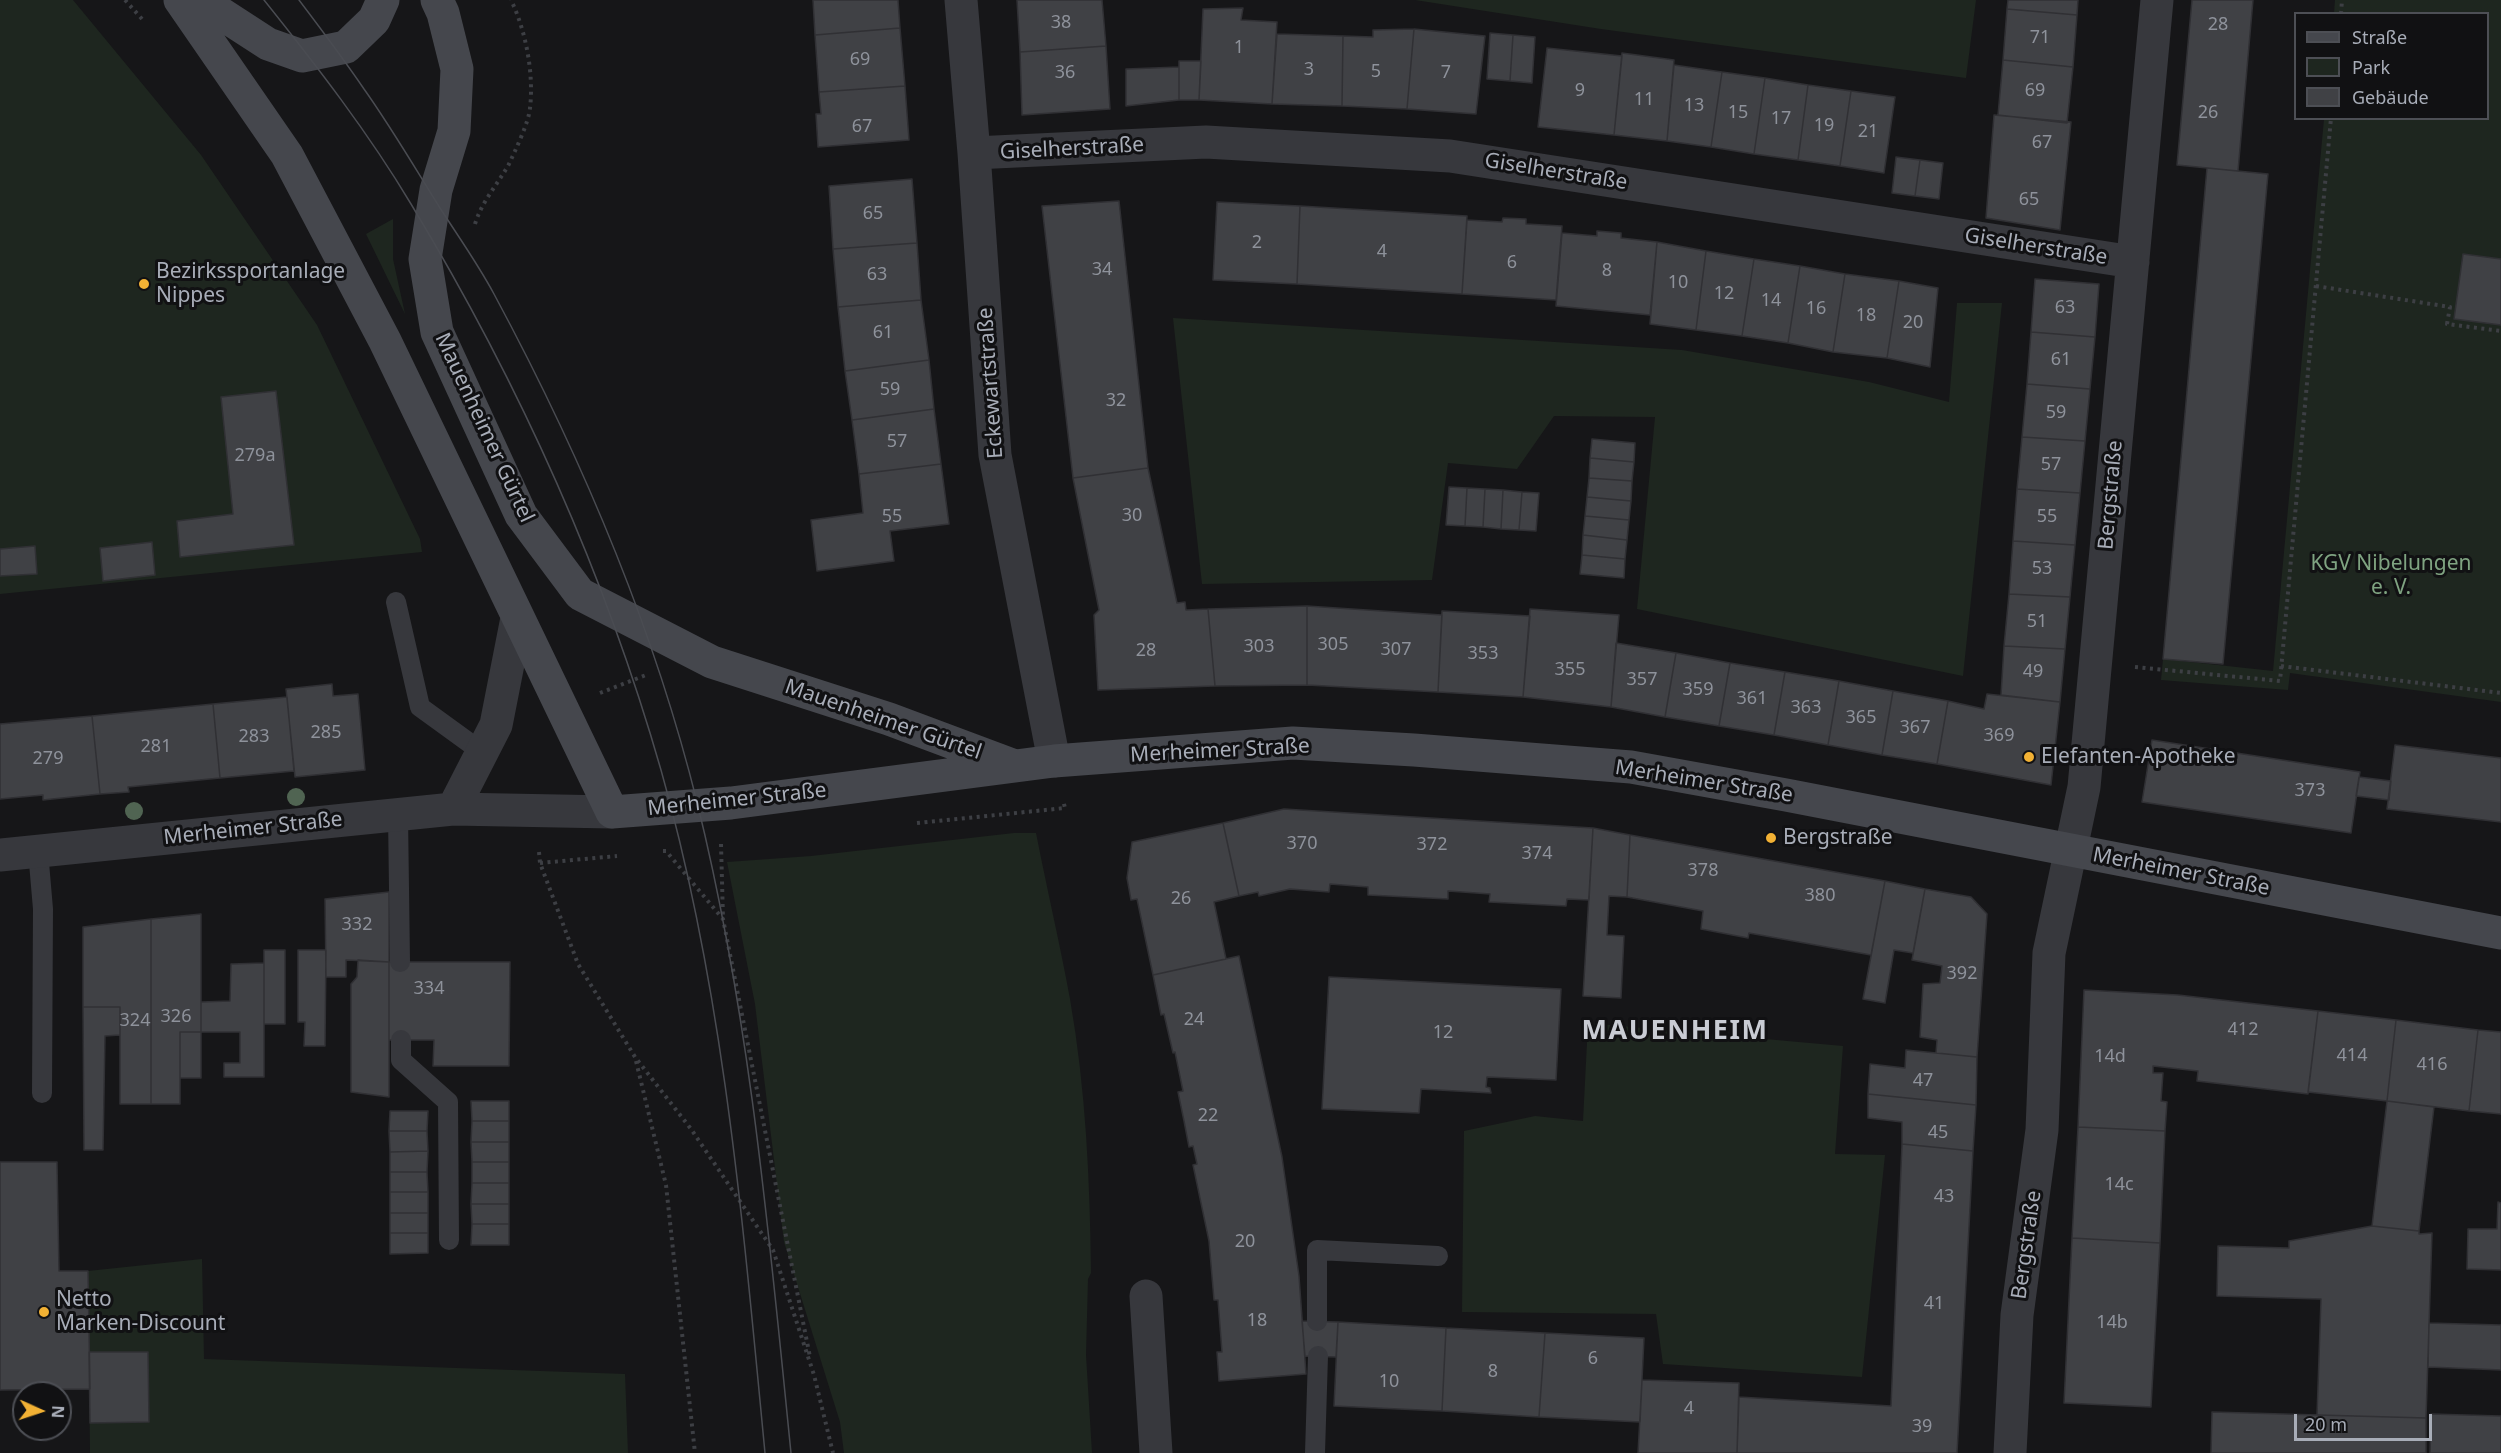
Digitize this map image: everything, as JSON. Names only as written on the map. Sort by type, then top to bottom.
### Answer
[{"type":"main road","points":[[180,0],[287,154],[385,340],[612,813]]},
{"type":"main road","points":[[200,0],[268,44],[302,56],[346,47],[374,20],[383,0]]},
{"type":"main road","name":"Mauenheimer Gürtel","points":[[437,0],[443,13],[457,69],[454,131],[436,190],[425,259],[437,332],[520,515],[580,594],[712,662],[889,719],[1015,766]]},
{"type":"main road","name":"Merheimer Straße","points":[[612,813],[731,803],[1054,761],[1293,743],[1414,750],[1620,766],[1775,793],[2501,933]]},
{"type":"street","name":"Eckewartstraße","points":[[961,0],[995,455],[1054,761]]},
{"type":"street","name":"Bergstraße","points":[[2010,1453],[2017,1315],[2042,1130],[2049,953],[2084,787],[2157,0]]},
{"type":"street","name":"Giselherstraße","points":[[974,153],[1206,142],[1450,156],[2133,262]]},
{"type":"street","points":[[453,809],[496,725],[518,618]]},
{"type":"street","name":"Merheimer Straße","points":[[0,855],[453,809],[612,813]]},
{"type":"street","points":[[1146,1296],[1156,1453]]},
{"type":"lane","points":[[396,602],[420,707],[482,752]]},
{"type":"lane","points":[[398,815],[400,962]]},
{"type":"lane","points":[[38,851],[43,909],[42,1093]]},
{"type":"lane","points":[[401,1040],[401,1060],[448,1102],[449,1240]]},
{"type":"lane","points":[[1317,1321],[1317,1250],[1438,1256]]},
{"type":"lane","points":[[1315,1453],[1318,1356]]},
{"type":"path","points":[[472,233],[478,211],[509,163],[530,110],[530,68],[516,10],[511,0]]},
{"type":"path","points":[[2096,663],[2280,681],[2331,120]]},
{"type":"path","points":[[2316,286],[2450,307],[2447,324],[2501,331]]},
{"type":"path","points":[[2281,666],[2501,693]]},
{"type":"path","points":[[561,709],[644,675],[653,676]]},
{"type":"path","points":[[721,844],[723,919],[814,1375],[833,1453]]},
{"type":"path","points":[[654,852],[666,851],[723,919]]},
{"type":"path","points":[[620,855],[540,863],[578,964],[635,1058],[691,1129],[773,1250],[814,1375]]},
{"type":"path","points":[[635,1058],[666,1185],[695,1453]]},
{"type":"green space","name":"Bezirkssportanlage Nippes","points":[[0,0],[73,0],[201,155],[317,325],[420,539],[422,552],[0,594]]},
{"type":"green space","points":[[1415,0],[1976,0],[1966,78],[1601,29]]},
{"type":"green space","name":"KGV Nibelungen e. V.","points":[[2335,0],[2501,0],[2501,702],[2290,673],[2288,690],[2161,680],[2163,659],[2273,671],[2324,120],[2489,120],[2489,12],[2334,12]]},
{"type":"green space","points":[[393,219],[393,259],[405,314],[366,234]]},
{"type":"green space","points":[[1957,303],[2002,303],[1963,676],[1637,609],[1655,417],[1554,416],[1517,469],[1448,463],[1432,580],[1202,584],[1173,318],[1682,350],[1869,382],[1949,402]]},
{"type":"green space","points":[[1014,833],[1036,833],[1070,999],[1080,1067],[1090,1205],[1091,1273],[1088,1279],[1086,1355],[1092,1453],[844,1453],[840,1422],[784,1242],[755,1004],[727,862],[811,856]]},
{"type":"green space","points":[[1588,1023],[1843,1046],[1835,1154],[1885,1155],[1862,1377],[1663,1364],[1656,1314],[1462,1312],[1464,1131],[1535,1116],[1583,1121]]},
{"type":"green space","points":[[202,1259],[204,1359],[625,1374],[628,1453],[90,1453],[88,1271]]},
{"type":"building","points":[[813,0],[898,0],[900,28],[815,35]]},
{"type":"building","points":[[1017,0],[1102,0],[1106,46],[1020,52]]},
{"type":"building","points":[[2008,0],[2078,0],[2077,15],[2007,9]]},
{"type":"building","points":[[2192,0],[2253,0],[2238,171],[2177,165]]},
{"type":"building","points":[[1243,8],[1241,20],[1277,22],[1272,104],[1199,100],[1203,9]]},
{"type":"building","points":[[2007,9],[2077,15],[2073,67],[2003,60]]},
{"type":"building","points":[[900,28],[905,86],[819,92],[815,35]]},
{"type":"building","points":[[1414,29],[1407,109],[1342,106],[1343,36],[1373,37],[1373,30]]},
{"type":"building","points":[[1414,29],[1485,36],[1476,114],[1407,109]]},
{"type":"building","points":[[1490,33],[1513,35],[1510,81],[1487,79]]},
{"type":"building","points":[[1277,34],[1343,36],[1342,106],[1272,104]]},
{"type":"building","points":[[1513,35],[1535,37],[1532,83],[1510,81]]},
{"type":"building","points":[[1106,46],[1110,109],[1022,115],[1020,52]]},
{"type":"building","points":[[1547,48],[1622,56],[1614,135],[1538,127]]},
{"type":"building","points":[[1622,53],[1674,60],[1667,141],[1614,135]]},
{"type":"building","points":[[2003,60],[2073,67],[2067,123],[1998,115]]},
{"type":"building","points":[[1179,61],[1201,61],[1199,100],[1179,100]]},
{"type":"building","points":[[1674,65],[1722,72],[1711,147],[1667,141]]},
{"type":"building","points":[[1179,67],[1179,100],[1126,106],[1126,69]]},
{"type":"building","points":[[1722,72],[1765,78],[1754,154],[1711,147]]},
{"type":"building","points":[[1765,78],[1808,85],[1798,160],[1754,154]]},
{"type":"building","points":[[1808,85],[1851,91],[1840,166],[1798,160]]},
{"type":"building","points":[[905,86],[909,140],[818,147],[816,114],[821,114],[819,92]]},
{"type":"building","points":[[1851,91],[1895,97],[1884,173],[1840,166]]},
{"type":"building","points":[[1994,115],[2071,122],[2060,230],[1986,218]]},
{"type":"building","points":[[1896,157],[1920,160],[1915,196],[1892,193]]},
{"type":"building","points":[[1920,160],[1943,163],[1939,199],[1915,196]]},
{"type":"building","points":[[2207,168],[2268,174],[2223,664],[2163,659]]},
{"type":"building","points":[[912,179],[917,243],[833,249],[829,186]]},
{"type":"building","points":[[1119,201],[1148,468],[1073,478],[1042,206]]},
{"type":"building","points":[[1217,202],[1300,206],[1297,284],[1213,280]]},
{"type":"building","points":[[1300,206],[1467,216],[1462,294],[1297,284]]},
{"type":"building","points":[[1503,218],[1526,219],[1526,224],[1562,226],[1556,300],[1462,294],[1467,220],[1502,222]]},
{"type":"building","points":[[1597,231],[1621,233],[1621,238],[1657,242],[1650,315],[1556,306],[1562,233],[1597,236]]},
{"type":"building","points":[[1657,242],[1706,251],[1696,330],[1650,324]]},
{"type":"building","points":[[917,243],[921,300],[838,307],[833,249]]},
{"type":"building","points":[[1706,251],[1754,259],[1742,336],[1696,330]]},
{"type":"building","points":[[2463,254],[2501,259],[2501,325],[2454,319]]},
{"type":"building","points":[[1754,259],[1800,266],[1788,343],[1742,336]]},
{"type":"building","points":[[1800,266],[1845,274],[1833,352],[1788,343]]},
{"type":"building","points":[[1845,274],[1899,281],[1887,358],[1833,352]]},
{"type":"building","points":[[2035,279],[2099,284],[2095,337],[2031,332]]},
{"type":"building","points":[[1899,281],[1938,288],[1930,367],[1887,358]]},
{"type":"building","points":[[921,300],[929,360],[845,371],[838,307]]},
{"type":"building","points":[[2031,332],[2095,337],[2090,389],[2027,384]]},
{"type":"building","points":[[929,360],[934,409],[852,420],[845,371]]},
{"type":"building","points":[[2027,384],[2090,389],[2085,441],[2022,437]]},
{"type":"building","points":[[276,391],[294,545],[180,557],[177,521],[233,514],[221,397]]},
{"type":"building","points":[[934,409],[941,464],[859,474],[852,420]]},
{"type":"building","points":[[2022,437],[2085,441],[2080,493],[2017,489]]},
{"type":"building","points":[[1592,439],[1635,443],[1634,462],[1590,458]]},
{"type":"building","points":[[1590,458],[1634,462],[1632,481],[1589,478]]},
{"type":"building","points":[[941,464],[949,524],[890,531],[894,561],[817,571],[811,520],[863,513],[859,474]]},
{"type":"building","points":[[1148,468],[1177,603],[1185,602],[1186,610],[1208,609],[1215,686],[1098,690],[1094,615],[1099,610],[1073,478]]},
{"type":"building","points":[[1589,478],[1632,481],[1631,501],[1587,497]]},
{"type":"building","points":[[1449,487],[1467,488],[1465,526],[1446,525]]},
{"type":"building","points":[[1467,488],[1485,489],[1483,527],[1465,526]]},
{"type":"building","points":[[1485,489],[1503,490],[1501,529],[1483,527]]},
{"type":"building","points":[[2017,489],[2080,493],[2075,545],[2013,541]]},
{"type":"building","points":[[1503,490],[1522,492],[1519,530],[1501,529]]},
{"type":"building","points":[[1522,492],[1539,493],[1536,531],[1519,530]]},
{"type":"building","points":[[1587,497],[1631,501],[1629,520],[1585,516]]},
{"type":"building","points":[[1585,516],[1629,520],[1627,540],[1583,535]]},
{"type":"building","points":[[1583,535],[1627,540],[1625,559],[1582,555]]},
{"type":"building","points":[[2013,541],[2075,545],[2070,597],[2009,594]]},
{"type":"building","points":[[152,542],[155,575],[103,581],[100,548]]},
{"type":"building","points":[[35,546],[37,574],[0,576],[0,549]]},
{"type":"building","points":[[1582,555],[1625,559],[1624,578],[1580,574]]},
{"type":"building","points":[[2009,594],[2070,597],[2065,649],[2004,646]]},
{"type":"building","points":[[1307,606],[1307,685],[1215,686],[1208,609]]},
{"type":"building","points":[[1307,606],[1442,615],[1438,692],[1307,685]]},
{"type":"building","points":[[1530,609],[1619,615],[1611,707],[1523,697]]},
{"type":"building","points":[[1442,611],[1530,616],[1523,697],[1438,692]]},
{"type":"building","points":[[1616,643],[1676,653],[1665,717],[1611,707]]},
{"type":"building","points":[[2004,646],[2065,649],[2060,702],[2001,695]]},
{"type":"building","points":[[1676,653],[1730,663],[1719,726],[1665,717]]},
{"type":"building","points":[[1730,663],[1785,672],[1774,735],[1719,726]]},
{"type":"building","points":[[1785,672],[1839,681],[1828,745],[1774,735]]},
{"type":"building","points":[[1839,681],[1893,691],[1882,755],[1828,745]]},
{"type":"building","points":[[332,684],[333,696],[358,694],[365,770],[295,777],[286,689]]},
{"type":"building","points":[[1893,691],[1948,701],[1937,764],[1882,755]]},
{"type":"building","points":[[1987,694],[2060,702],[2051,785],[1937,764],[1948,701],[1984,709]]},
{"type":"building","points":[[287,697],[294,771],[220,778],[213,704]]},
{"type":"building","points":[[213,704],[220,778],[128,787],[129,792],[100,794],[92,716]]},
{"type":"building","points":[[92,716],[100,794],[43,800],[43,795],[0,799],[0,724]]},
{"type":"building","points":[[2152,740],[2360,772],[2351,833],[2142,802]]},
{"type":"building","points":[[2395,745],[2501,758],[2501,822],[2387,809]]},
{"type":"building","points":[[2359,777],[2391,781],[2389,800],[2356,796]]},
{"type":"building","points":[[1284,809],[1593,828],[1589,900],[1567,899],[1566,906],[1489,902],[1490,894],[1448,891],[1448,899],[1368,895],[1368,887],[1330,884],[1329,892],[1290,889],[1259,896],[1258,892],[1239,896],[1223,823]]},
{"type":"building","points":[[1223,823],[1239,896],[1214,902],[1226,959],[1153,975],[1137,899],[1131,900],[1127,878],[1132,842]]},
{"type":"building","points":[[1593,828],[1630,835],[1627,897],[1609,896],[1607,935],[1624,936],[1621,998],[1583,996]]},
{"type":"building","points":[[1630,835],[1885,881],[1871,955],[1749,933],[1748,938],[1701,929],[1703,911],[1627,897]]},
{"type":"building","points":[[1885,881],[1925,889],[1913,953],[1894,950],[1885,1003],[1863,999]]},
{"type":"building","points":[[1925,889],[1971,897],[1987,914],[1977,1057],[1936,1053],[1937,1040],[1920,1037],[1923,984],[1940,983],[1942,966],[1912,960]]},
{"type":"building","points":[[389,892],[389,962],[346,960],[346,977],[326,977],[325,899]]},
{"type":"building","points":[[201,914],[201,1032],[180,1032],[180,1104],[151,1104],[151,919]]},
{"type":"building","points":[[151,919],[151,1104],[120,1104],[120,1007],[83,1007],[83,927]]},
{"type":"building","points":[[264,950],[285,950],[285,1024],[264,1024]]},
{"type":"building","points":[[298,950],[326,950],[325,1046],[304,1046],[305,1022],[298,1022]]},
{"type":"building","points":[[1239,956],[1282,1157],[1299,1276],[1306,1374],[1219,1381],[1217,1352],[1222,1352],[1218,1300],[1214,1300],[1209,1241],[1193,1165],[1197,1164],[1193,1146],[1189,1147],[1178,1092],[1183,1091],[1175,1052],[1173,1053],[1164,1014],[1161,1015],[1153,975]]},
{"type":"building","points":[[358,960],[389,962],[389,1097],[351,1092],[351,984],[357,977]]},
{"type":"building","points":[[389,962],[510,962],[509,1066],[433,1066],[434,1040],[389,1040]]},
{"type":"building","points":[[264,963],[264,1077],[224,1077],[224,1063],[240,1063],[240,1032],[201,1032],[201,1002],[230,1001],[231,964]]},
{"type":"building","points":[[1329,977],[1561,989],[1556,1080],[1487,1077],[1486,1087],[1490,1088],[1491,1093],[1421,1089],[1419,1113],[1322,1109]]},
{"type":"building","points":[[2084,990],[2178,995],[2318,1011],[2308,1094],[2197,1081],[2198,1071],[2153,1066],[2153,1073],[2163,1073],[2161,1101],[2167,1102],[2165,1131],[2078,1127]]},
{"type":"building","points":[[83,1007],[120,1007],[120,1035],[105,1036],[103,1150],[84,1150]]},
{"type":"building","points":[[2318,1011],[2396,1020],[2387,1101],[2308,1092]]},
{"type":"building","points":[[2396,1020],[2478,1030],[2469,1111],[2387,1101]]},
{"type":"building","points":[[2478,1030],[2501,1032],[2501,1114],[2469,1111]]},
{"type":"building","points":[[180,1032],[201,1032],[201,1078],[180,1078]]},
{"type":"building","points":[[1906,1050],[1977,1057],[1976,1105],[1868,1094],[1870,1064],[1905,1068]]},
{"type":"building","points":[[1868,1094],[1976,1105],[1973,1151],[1902,1144],[1902,1122],[1868,1118]]},
{"type":"building","points":[[471,1101],[509,1101],[509,1121],[472,1121]]},
{"type":"building","points":[[2387,1101],[2434,1107],[2419,1231],[2372,1226]]},
{"type":"building","points":[[390,1111],[428,1111],[427,1131],[389,1131]]},
{"type":"building","points":[[472,1121],[509,1121],[509,1142],[471,1142]]},
{"type":"building","points":[[2078,1127],[2165,1131],[2160,1243],[2072,1238]]},
{"type":"building","points":[[389,1131],[427,1131],[428,1151],[390,1152]]},
{"type":"building","points":[[471,1142],[509,1142],[509,1162],[472,1162]]},
{"type":"building","points":[[1902,1144],[1973,1151],[1957,1453],[1737,1453],[1739,1397],[1891,1406]]},
{"type":"building","points":[[428,1151],[427,1172],[390,1172],[390,1152]]},
{"type":"building","name":"Netto Marken-Discount","points":[[0,1162],[57,1162],[59,1271],[88,1271],[90,1389],[72,1389],[72,1381],[12,1381],[12,1390],[0,1390]]},
{"type":"building","points":[[472,1162],[509,1162],[509,1183],[472,1183]]},
{"type":"building","points":[[390,1172],[427,1172],[428,1192],[390,1192]]},
{"type":"building","points":[[472,1183],[509,1183],[509,1204],[471,1204]]},
{"type":"building","points":[[390,1192],[428,1192],[428,1213],[390,1213]]},
{"type":"building","points":[[2498,1202],[2501,1203],[2501,1270],[2467,1269],[2468,1229],[2497,1229]]},
{"type":"building","points":[[471,1204],[509,1204],[509,1224],[472,1224]]},
{"type":"building","points":[[390,1213],[428,1213],[428,1233],[390,1233]]},
{"type":"building","points":[[472,1224],[509,1224],[509,1245],[471,1245]]},
{"type":"building","points":[[2372,1226],[2419,1231],[2419,1234],[2432,1233],[2426,1418],[2317,1415],[2321,1299],[2217,1296],[2218,1246],[2289,1248],[2289,1241]]},
{"type":"building","points":[[390,1233],[428,1233],[428,1253],[390,1254]]},
{"type":"building","points":[[2072,1238],[2160,1243],[2151,1407],[2064,1403]]},
{"type":"building","points":[[1302,1321],[1338,1322],[1336,1357],[1305,1356]]},
{"type":"building","points":[[1338,1322],[1446,1328],[1442,1411],[1334,1406]]},
{"type":"building","points":[[2429,1323],[2501,1325],[2501,1370],[2428,1367]]},
{"type":"building","points":[[1446,1328],[1545,1333],[1539,1417],[1442,1411]]},
{"type":"building","points":[[1545,1333],[1644,1338],[1640,1422],[1539,1417]]},
{"type":"building","points":[[89,1352],[148,1352],[149,1422],[90,1423]]},
{"type":"building","points":[[1642,1380],[1739,1383],[1737,1453],[1638,1453]]},
{"type":"building","points":[[2212,1412],[2426,1418],[2426,1453],[2211,1453]]},
{"type":"building","points":[[2431,1414],[2501,1416],[2501,1453],[2430,1453]]},
{"type":"tram line","points":[[264,0],[322,74],[377,151],[450,271],[522,408],[555,479],[613,622],[661,770],[683,854],[701,938],[716,1024],[739,1195],[765,1453]]},
{"type":"tram line","points":[[299,0],[384,118],[494,294],[556,416],[584,478],[611,542],[659,670],[697,802],[731,963],[756,1126],[791,1453]]},
{"type":"place","name":"Bezirkssportanlage Nippes","points":[[144,284]]},
{"type":"place","name":"Elefanten-Apotheke","points":[[2029,757]]},
{"type":"place","name":"Bergstraße","points":[[1771,838]]},
{"type":"place","name":"Netto Marken-Discount","points":[[44,1312]]},
{"type":"district","name":"MAUENHEIM","points":[[1675,1031]]}]
